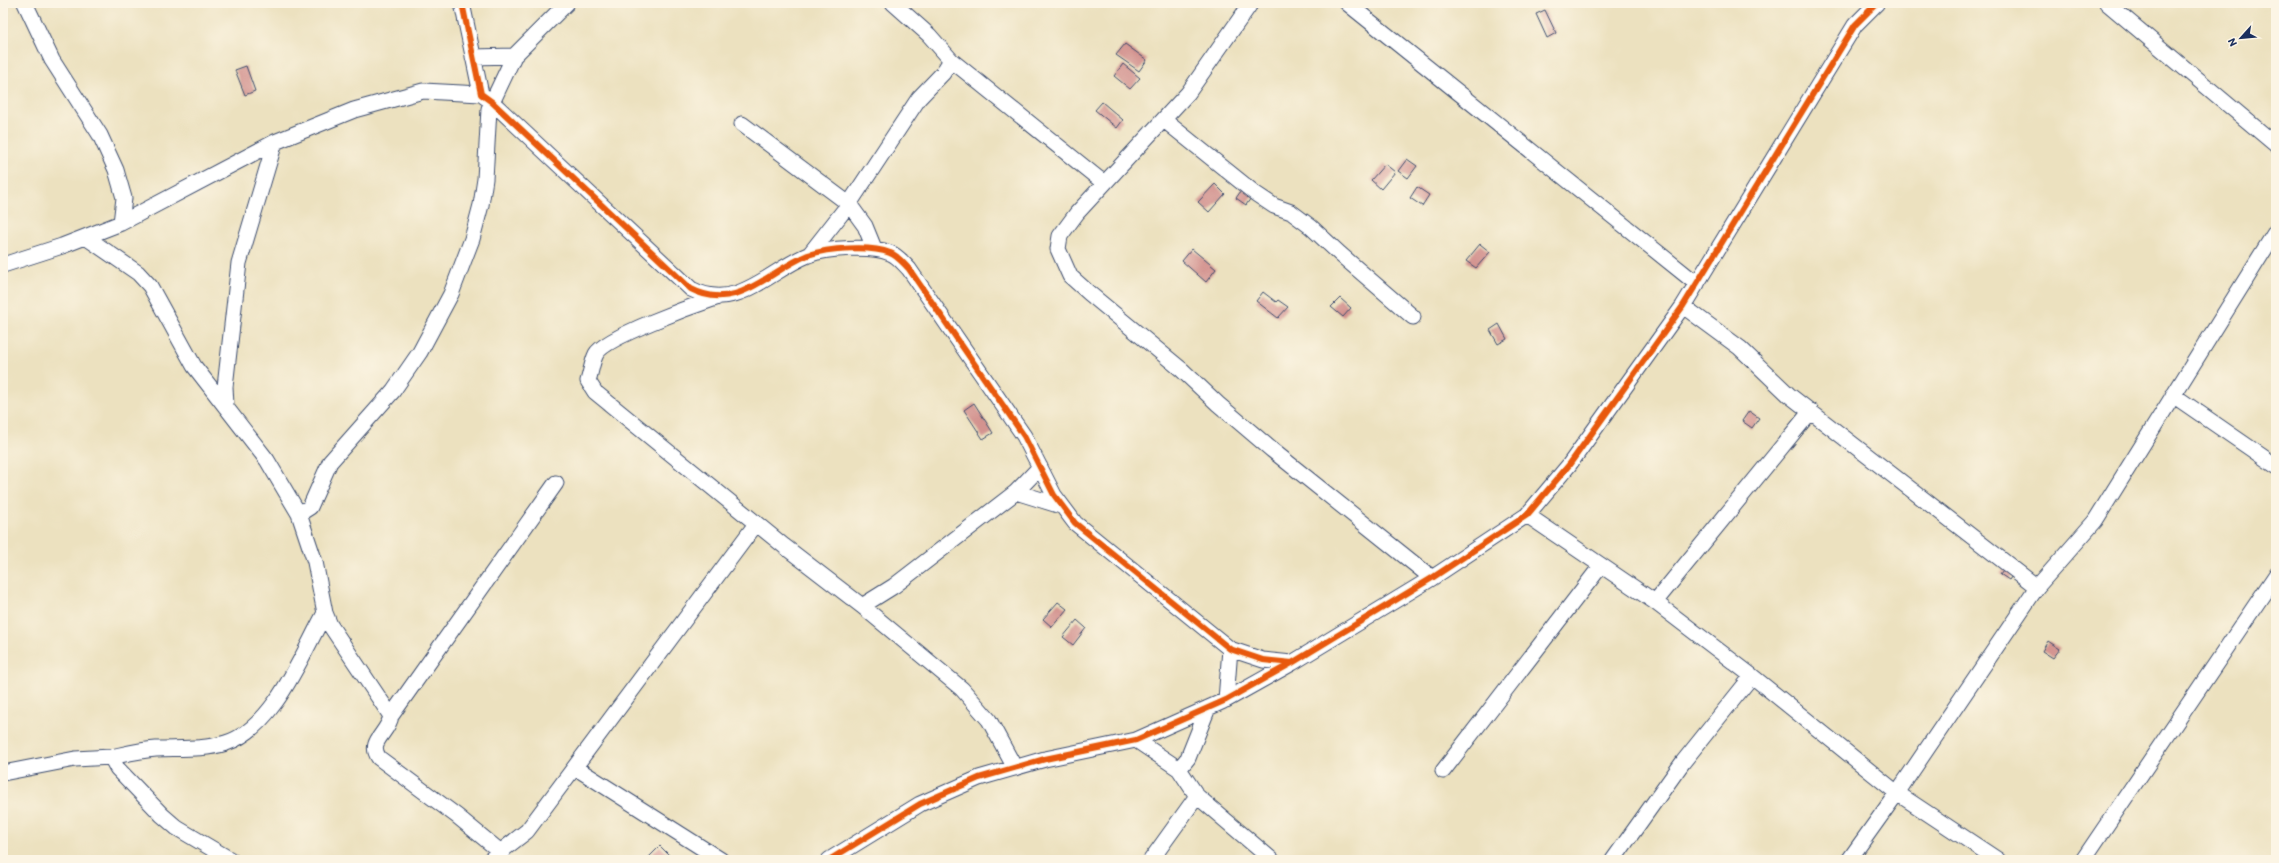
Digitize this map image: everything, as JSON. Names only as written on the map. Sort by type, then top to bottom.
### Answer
[{"type":"street","points":[[25,3],[52,60],[100,135],[116,170],[124,198],[121,223]]},
{"type":"street","points":[[299,514],[310,508],[330,462],[393,391],[420,352],[451,294],[472,239],[481,205],[485,179],[488,118],[487,98],[473,57],[462,3]]},
{"type":"street","points":[[487,98],[514,56],[567,3]]},
{"type":"street","points":[[893,3],[929,34],[951,60],[1104,183]]},
{"type":"street","points":[[1251,3],[1188,93],[1077,213],[1060,236],[1058,248],[1070,276],[1182,370],[1218,404],[1266,445],[1432,578]]},
{"type":"street","points":[[1347,3],[1697,284]]},
{"type":"street","points":[[830,860],[920,804],[979,778],[1045,759],[1136,740],[1226,700],[1292,663],[1432,578],[1527,515],[1569,465],[1683,306],[1855,25],[1877,3]]},
{"type":"street","points":[[2106,3],[2276,145]]},
{"type":"street","points":[[473,57],[514,56]]},
{"type":"street","points":[[809,255],[849,204],[919,98],[943,73],[951,60]]},
{"type":"street","points":[[3,264],[87,238],[121,223],[275,142],[354,110],[423,91],[487,98],[674,276],[691,289],[704,296],[716,298]]},
{"type":"street","points":[[1164,120],[1256,194],[1274,206],[1291,212],[1311,227],[1340,254],[1413,316]]},
{"type":"street","points":[[742,124],[849,204],[865,226],[874,248]]},
{"type":"street","points":[[226,405],[226,380],[239,263],[275,142]]},
{"type":"street","points":[[1849,860],[1897,793],[2037,587],[2095,521],[2276,231]]},
{"type":"street","points":[[87,238],[138,273],[150,286],[194,366],[268,460],[299,514],[315,562],[325,613],[330,625],[391,716]]},
{"type":"street","points":[[1015,768],[989,720],[962,689],[862,606],[756,524],[595,392],[588,381],[597,353],[618,339],[654,320],[716,298],[751,288],[809,255],[849,248],[874,248],[892,253],[909,269],[1024,436],[1061,506],[1075,523],[1230,649],[1263,660],[1292,663]]},
{"type":"street","points":[[1683,306],[1740,348],[1789,395],[2037,587]]},
{"type":"street","points":[[2173,395],[2276,466]]},
{"type":"street","points":[[1655,602],[1810,411]]},
{"type":"street","points":[[862,606],[894,586],[1016,492],[1040,467]]},
{"type":"street","points":[[556,483],[391,716],[390,724],[374,746],[374,751],[379,758],[457,816],[496,856],[527,831],[576,768],[756,524]]},
{"type":"street","points":[[1016,492],[1061,506]]},
{"type":"street","points":[[1527,515],[1600,567],[1655,602],[1752,676],[1897,793],[1998,860]]},
{"type":"street","points":[[1443,771],[1600,567]]},
{"type":"street","points":[[2083,860],[2276,575]]},
{"type":"street","points":[[3,773],[75,759],[111,757],[154,749],[194,749],[227,743],[256,726],[282,694],[325,613]]},
{"type":"street","points":[[1226,700],[1230,649]]},
{"type":"street","points":[[1613,860],[1683,762],[1752,676]]},
{"type":"street","points":[[1178,769],[1188,758],[1208,708]]},
{"type":"street","points":[[1136,740],[1178,769],[1197,796],[1272,860]]},
{"type":"street","points":[[111,757],[117,768],[162,816],[177,828],[231,860]]},
{"type":"street","points":[[576,768],[721,860]]},
{"type":"street","points":[[1151,860],[1197,796]]},
{"type":"building","points":[[1545,10],[1556,33],[1547,38],[1536,14]]},
{"type":"building","points":[[1125,44],[1147,60],[1139,71],[1116,55]]},
{"type":"building","points":[[1123,64],[1140,78],[1130,89],[1114,76]]},
{"type":"building","points":[[246,66],[255,91],[245,95],[235,70]]},
{"type":"building","points":[[1102,102],[1123,120],[1117,128],[1095,110]]},
{"type":"building","points":[[1407,159],[1417,166],[1408,178],[1398,171]]},
{"type":"building","points":[[1385,164],[1395,172],[1381,189],[1371,180]]},
{"type":"building","points":[[1215,184],[1225,194],[1209,212],[1198,202]]},
{"type":"building","points":[[1417,187],[1429,195],[1422,206],[1410,198]]},
{"type":"building","points":[[1243,188],[1253,195],[1246,205],[1236,198]]},
{"type":"building","points":[[1480,244],[1490,252],[1476,268],[1466,261]]},
{"type":"building","points":[[1192,249],[1216,269],[1206,282],[1182,261]]},
{"type":"building","points":[[1263,292],[1276,302],[1278,300],[1288,307],[1278,318],[1256,301]]},
{"type":"building","points":[[1340,298],[1351,308],[1343,317],[1331,307]]},
{"type":"building","points":[[1499,324],[1507,339],[1498,344],[1490,330]]},
{"type":"building","points":[[974,403],[993,433],[983,439],[964,410]]},
{"type":"building","points":[[1749,411],[1759,418],[1752,428],[1742,421]]},
{"type":"building","points":[[2005,567],[2014,573],[2009,580],[2000,574]]},
{"type":"building","points":[[1058,602],[1067,609],[1052,627],[1043,619]]},
{"type":"building","points":[[1077,620],[1086,628],[1073,645],[1063,637]]},
{"type":"building","points":[[2048,641],[2060,649],[2053,658],[2042,651]]},
{"type":"building","points":[[660,846],[673,859],[646,860]]},
{"type":"cycle path","points":[[462,3],[481,94],[492,102],[691,289],[708,295],[723,296],[738,293],[752,287],[793,262],[808,255],[838,249],[872,249],[890,253],[895,256],[909,269],[1024,436],[1054,495],[1075,523],[1230,649],[1263,660],[1292,663]]},
{"type":"cycle path","points":[[829,860],[920,804],[979,778],[1045,759],[1136,740],[1226,700],[1292,663],[1432,578],[1527,515],[1569,465],[1683,306],[1855,25],[1877,3]]}]
